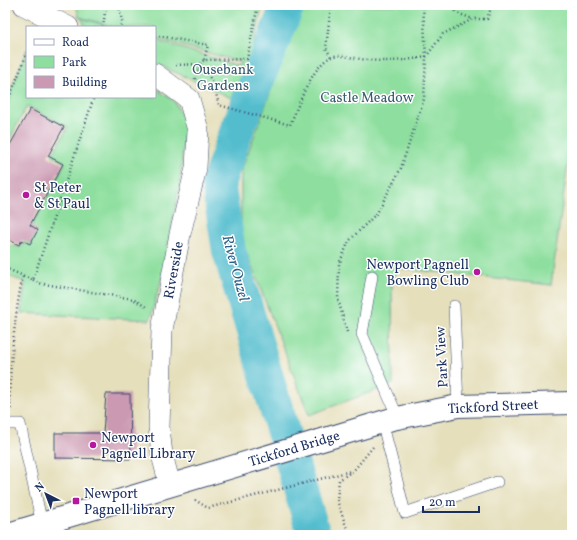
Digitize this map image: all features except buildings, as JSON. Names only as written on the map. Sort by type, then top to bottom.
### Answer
[{"type":"main road","name":"Tickford Street","points":[[391,419],[458,406],[572,403]]},
{"type":"main road","name":"Tickford Bridge","points":[[5,535],[391,419]]},
{"type":"street","points":[[24,5],[66,26]]},
{"type":"street","points":[[156,75],[189,99]]},
{"type":"street","name":"Riverside","points":[[170,485],[162,455],[159,427],[162,330],[180,234],[196,168],[198,130],[189,99]]},
{"type":"lane","points":[[372,276],[362,334],[391,419],[405,513],[497,482]]},
{"type":"lane","name":"Park View","points":[[454,306],[458,406]]},
{"type":"lane","points":[[5,424],[20,424],[42,524]]},
{"type":"path","points":[[103,26],[106,5]]},
{"type":"path","points":[[119,5],[122,21],[120,26]]},
{"type":"path","points":[[204,60],[247,59],[258,5]]},
{"type":"path","points":[[330,5],[326,48],[331,57]]},
{"type":"path","points":[[347,333],[338,299],[339,264],[349,241],[377,213],[401,168],[424,99],[426,57],[422,5]]},
{"type":"path","points":[[450,5],[457,12],[473,19],[487,19],[492,5]]},
{"type":"path","points":[[200,64],[213,82],[219,105],[290,125],[311,77],[331,57],[344,56],[370,61],[394,62],[426,57],[443,34],[473,19]]},
{"type":"path","points":[[156,37],[208,45],[204,60],[200,64],[189,99]]},
{"type":"path","points":[[5,109],[26,56]]},
{"type":"path","points":[[33,280],[94,98]]},
{"type":"path","points":[[5,268],[38,283],[133,299],[149,309],[162,330]]},
{"type":"path","points":[[20,424],[10,408],[16,313],[23,277]]},
{"type":"path","points":[[208,508],[354,470],[339,480],[338,500],[349,535]]},
{"type":"green space","name":"Ousebank Gardens","points":[[76,5],[263,5],[250,59],[231,98],[156,63],[156,40],[239,66],[240,62],[156,38],[156,26],[112,26],[79,17]]},
{"type":"green space","name":"Castle Meadow","points":[[303,5],[572,5],[572,163],[568,163],[551,285],[398,268],[392,284],[393,384],[309,415],[241,238],[241,171]]},
{"type":"green space","points":[[81,18],[108,26],[85,26]]},
{"type":"green space","points":[[26,52],[26,98],[156,98],[156,89],[174,101],[185,122],[180,183],[162,277],[150,320],[21,313],[25,282],[5,275],[5,249],[8,245],[21,247],[65,163],[52,155],[68,127],[27,106],[5,148],[5,105]]},
{"type":"waterway","name":"River Ouzel","points":[[288,5],[238,127],[218,183],[229,251],[314,535]]},
{"type":"place","name":"St Peter & St Paul","points":[[26,195]]},
{"type":"place","name":"Newport Pagnell Bowling Club","points":[[477,272]]},
{"type":"place","name":"Newport Pagnell Library","points":[[93,445]]},
{"type":"place","name":"Newport Pagnell library","points":[[76,501]]}]
